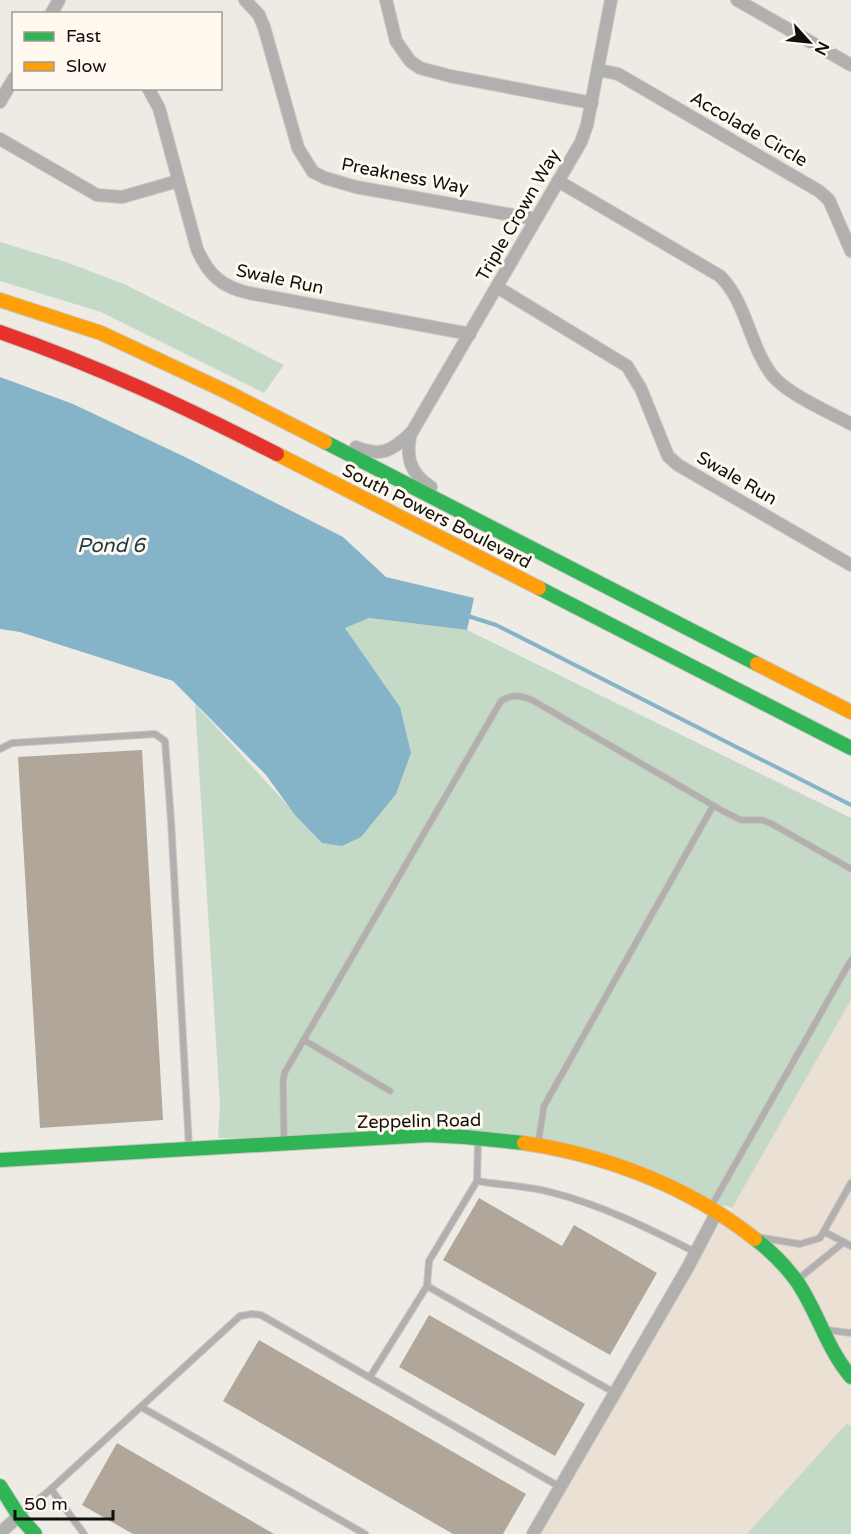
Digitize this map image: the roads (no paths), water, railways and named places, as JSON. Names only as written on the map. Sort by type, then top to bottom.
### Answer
[{"type":"main road","name":"South Powers Boulevard","points":[[0,300],[101,333],[145,352],[851,712]]},
{"type":"main road","name":"South Powers Boulevard","points":[[0,332],[92,365],[220,424],[851,748]]},
{"type":"main road","name":"Zeppelin Road","points":[[0,1160],[428,1135],[478,1136],[538,1144],[587,1155],[624,1167],[656,1181],[713,1210],[754,1236],[772,1252],[797,1281],[833,1350],[851,1377]]},
{"type":"main road","points":[[0,1486],[19,1516],[35,1534]]},
{"type":"street","name":"Preakness Way","points":[[245,0],[259,15],[264,27],[298,148],[313,172],[356,187],[535,219]]},
{"type":"street","points":[[386,0],[396,41],[410,61],[420,68],[592,104]]},
{"type":"street","name":"Triple Crown Way","points":[[243,400],[368,452],[379,453],[389,450],[400,444],[412,432],[585,135],[611,0]]},
{"type":"street","points":[[737,0],[851,65]]},
{"type":"street","name":"Accolade Circle","points":[[598,70],[618,74],[819,191],[829,200],[851,251]]},
{"type":"street","points":[[0,102],[12,81]]},
{"type":"street","name":"Swale Run","points":[[149,90],[159,108],[196,249],[203,264],[223,285],[249,293],[470,334]]},
{"type":"street","points":[[0,139],[97,195],[122,197],[178,181]]},
{"type":"street","points":[[558,181],[720,276],[736,295],[765,364],[773,376],[784,386],[851,424]]},
{"type":"street","name":"Swale Run","points":[[497,287],[627,366],[641,389],[668,456],[678,465],[851,565]]},
{"type":"street","name":"Triple Crown Way","points":[[412,432],[408,446],[409,460],[413,471],[422,482],[526,546]]},
{"type":"street","points":[[533,1534],[696,1252],[713,1210]]},
{"type":"street","points":[[0,1533],[19,1516]]},
{"type":"lane","points":[[284,1143],[283,1080],[501,701],[511,695],[519,695],[532,700],[741,820],[762,820],[772,824],[851,869]]},
{"type":"lane","points":[[0,749],[12,743],[154,734],[165,741],[190,1149]]},
{"type":"lane","points":[[538,1144],[544,1106],[714,806]]},
{"type":"lane","points":[[713,1210],[851,960]]},
{"type":"lane","points":[[304,1040],[390,1091]]},
{"type":"lane","points":[[370,1377],[427,1287],[429,1261],[477,1181],[478,1136]]},
{"type":"lane","points":[[477,1181],[547,1191],[591,1203],[696,1252]]},
{"type":"lane","points":[[754,1236],[800,1244],[820,1238],[851,1183]]},
{"type":"lane","points":[[825,1232],[851,1246]]},
{"type":"lane","points":[[797,1281],[844,1242]]},
{"type":"lane","points":[[427,1287],[615,1393]]},
{"type":"lane","points":[[19,1516],[240,1316],[252,1314],[261,1315],[560,1487]]},
{"type":"lane","points":[[823,1329],[851,1333]]},
{"type":"lane","points":[[141,1407],[365,1534]]},
{"type":"lane","points":[[51,1489],[84,1534]]},
{"type":"water","name":"Pond 6","points":[[0,377],[73,404],[185,457],[343,537],[386,577],[474,598],[467,630],[369,618],[345,628],[400,707],[411,753],[396,794],[361,837],[342,846],[322,843],[295,815],[266,775],[173,681],[20,632],[0,629]]},
{"type":"waterway","points":[[468,616],[496,625],[851,805]]}]
